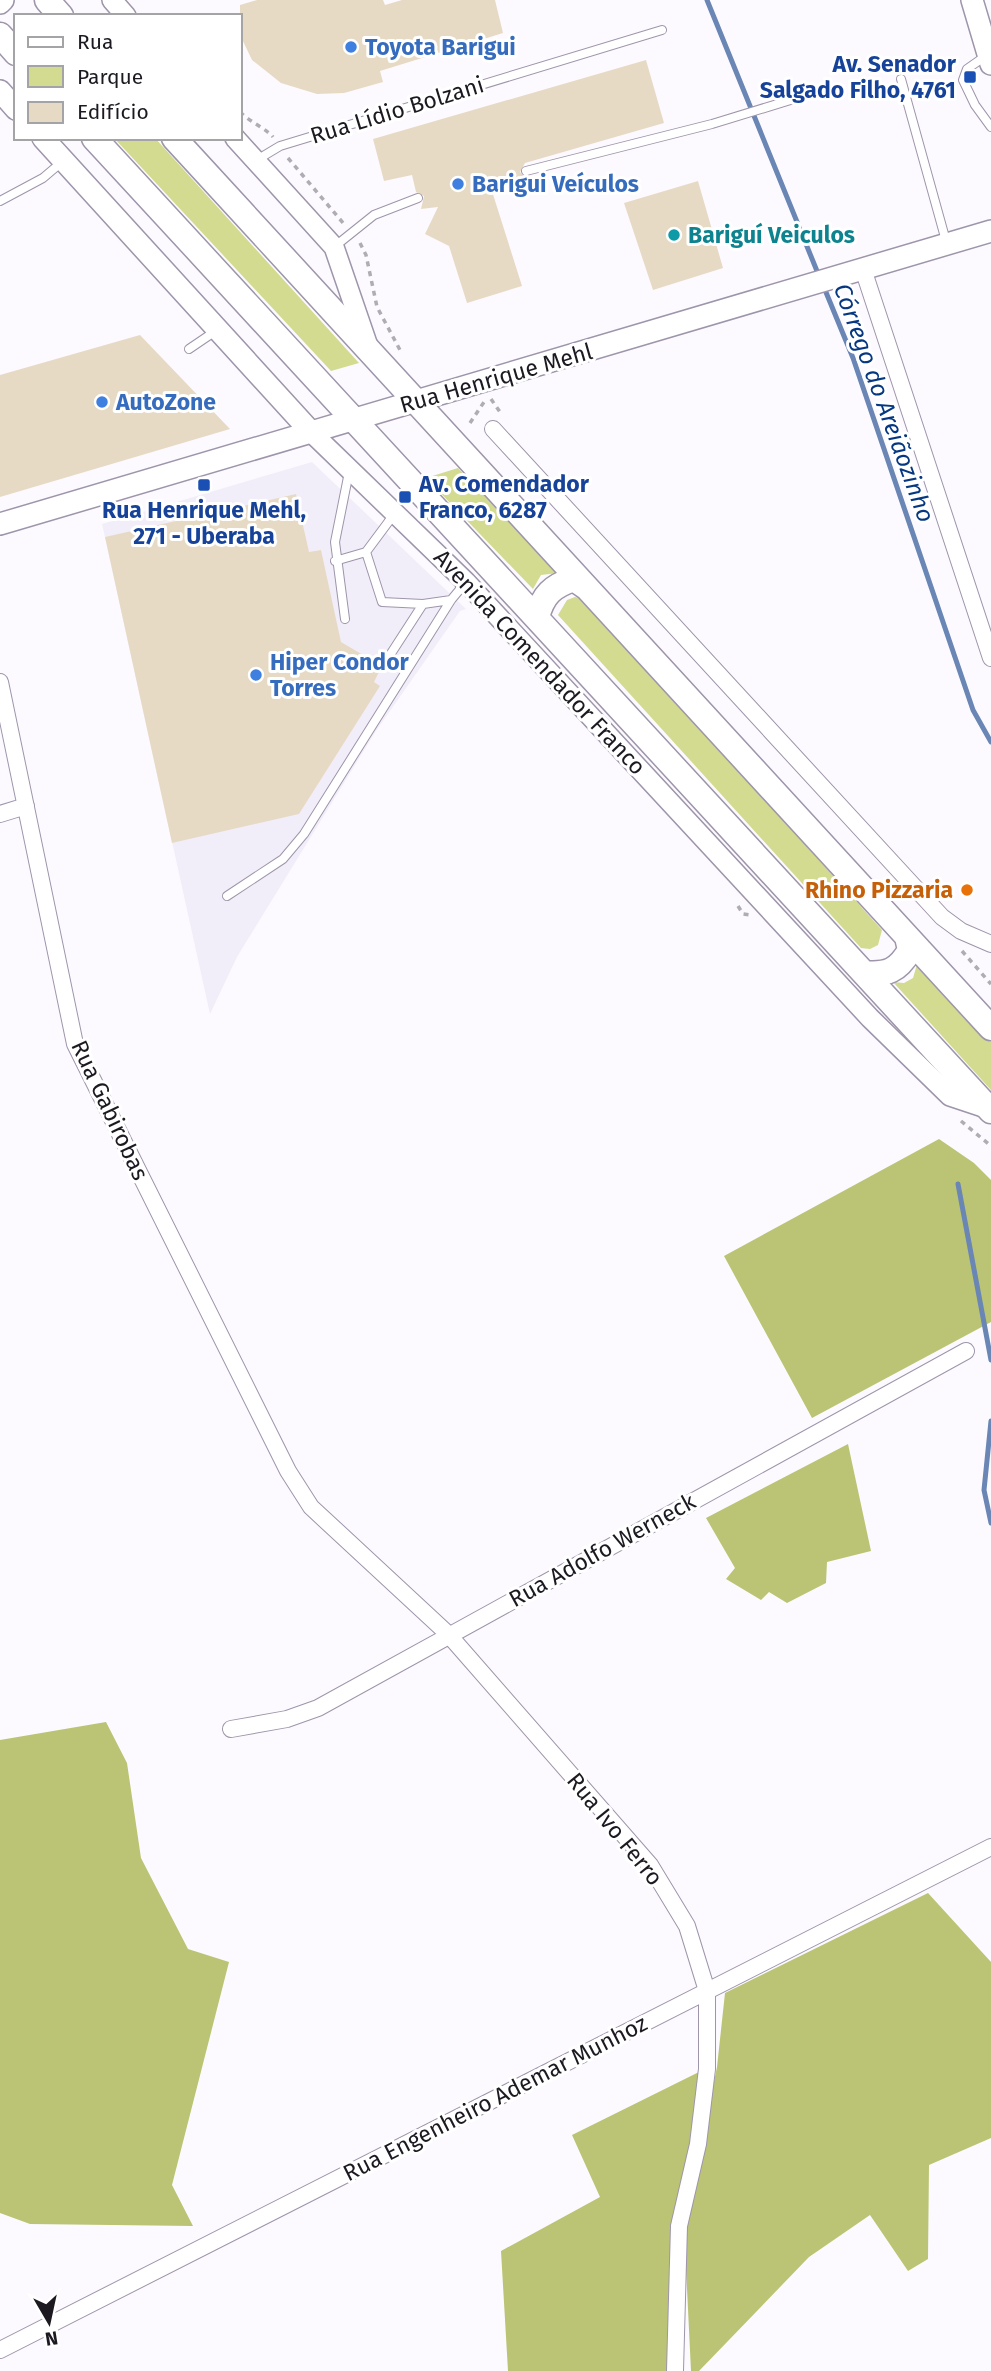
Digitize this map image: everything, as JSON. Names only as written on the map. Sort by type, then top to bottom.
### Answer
[{"type":"highway","points":[[47,0],[59,14]]},
{"type":"highway","points":[[0,35],[14,51]]},
{"type":"highway","name":"Avenida Comendador Franco","points":[[96,140],[990,1110]]},
{"type":"highway","points":[[176,140],[907,937],[987,1020]]},
{"type":"highway","points":[[537,617],[542,600],[555,585],[574,579],[587,588]]},
{"type":"highway","points":[[864,973],[884,975],[901,966],[910,950],[907,937]]},
{"type":"main road","points":[[972,0],[989,59]]},
{"type":"main road","points":[[0,91],[14,107]]},
{"type":"main road","name":"Avenida Comendador Franco","points":[[45,140],[311,432]]},
{"type":"main road","name":"Rua Henrique Mehl","points":[[0,524],[991,231]]},
{"type":"street","points":[[112,0],[124,14]]},
{"type":"street","points":[[237,140],[334,247],[369,350]]},
{"type":"street","points":[[863,269],[991,658]]},
{"type":"street","points":[[493,429],[942,917],[961,930],[991,944]]},
{"type":"street","name":"Avenida Comendador Franco","points":[[311,432],[466,582],[870,1018],[950,1096],[990,1110]]},
{"type":"street","name":"Rua Gabirobas","points":[[0,682],[75,1044],[288,1471]]},
{"type":"street","points":[[0,814],[26,806]]},
{"type":"street","name":"Rua Adolfo Werneck","points":[[231,1729],[287,1719],[318,1708],[966,1350]]},
{"type":"street","name":"Rua Ivo Ferro","points":[[288,1471],[311,1507],[448,1634],[650,1865],[687,1926],[707,1991],[707,2069],[698,2144],[678,2226],[675,2371]]},
{"type":"street","name":"Rua Engenheiro Ademar Munhoz","points":[[0,2350],[991,1847]]},
{"type":"lane","name":"Rua Lídio Bolzani","points":[[255,161],[280,146],[662,30]]},
{"type":"lane","points":[[989,59],[967,69],[963,80],[975,105],[991,127]]},
{"type":"lane","points":[[901,79],[947,244]]},
{"type":"lane","points":[[526,171],[797,98]]},
{"type":"lane","points":[[0,201],[43,178],[63,161]]},
{"type":"lane","points":[[334,247],[374,215],[418,198]]},
{"type":"lane","points":[[189,349],[217,330]]},
{"type":"lane","points":[[345,619],[335,561],[335,542],[350,470]]},
{"type":"lane","points":[[335,561],[366,552],[395,513]]},
{"type":"lane","points":[[366,552],[382,602],[424,604],[451,600]]},
{"type":"lane","points":[[227,896],[283,859],[304,834],[451,600],[466,582]]},
{"type":"lane","points":[[390,655],[424,604]]},
{"type":"path","points":[[242,114],[251,124],[270,132]]},
{"type":"path","points":[[470,424],[476,413]]},
{"type":"path","points":[[961,949],[991,984]]},
{"type":"shaded area","name":"Hiper Condor Torres","points":[[312,462],[466,609],[460,611],[376,731],[237,957],[210,1014],[102,524]]},
{"type":"green space","points":[[116,140],[157,140],[359,363],[331,371]]},
{"type":"green space","points":[[458,468],[558,573],[541,575],[533,589],[426,478]]},
{"type":"green space","points":[[575,597],[584,599],[882,930],[878,945],[870,949],[861,948],[558,615],[567,600]]},
{"type":"green space","points":[[918,961],[991,1042],[991,1090],[893,982],[904,983],[913,978]]},
{"type":"green space","points":[[939,1139],[974,1163],[991,1180],[991,1322],[812,1418],[724,1256]]},
{"type":"green space","points":[[848,1444],[871,1551],[827,1562],[826,1583],[787,1603],[769,1592],[761,1600],[726,1579],[735,1568],[706,1518]]},
{"type":"green space","points":[[106,1722],[127,1763],[141,1858],[188,1949],[229,1962],[172,2185],[193,2226],[30,2224],[0,2213],[0,1740]]},
{"type":"green space","points":[[928,1893],[991,1962],[991,2138],[929,2165],[928,2259],[908,2271],[870,2215],[809,2257],[699,2371],[691,2371],[684,2227],[717,2067],[725,1993]]},
{"type":"green space","points":[[701,2071],[669,2371],[508,2371],[501,2251],[600,2197],[572,2135]]},
{"type":"building","name":"Toyota Barigui","points":[[257,0],[383,0],[385,5],[402,0],[495,0],[503,33],[380,71],[383,82],[344,93],[317,94],[281,83],[252,60],[242,39],[240,5]]},
{"type":"building","name":"Barigui Veículos","points":[[646,60],[664,123],[525,163],[520,172],[525,177],[491,188],[522,286],[467,303],[449,246],[425,234],[438,207],[421,209],[424,196],[416,192],[412,175],[384,181],[373,139]]},
{"type":"building","name":"Bariguí Veiculos","points":[[698,181],[723,268],[653,290],[624,203]]},
{"type":"building","name":"AutoZone","points":[[140,335],[230,429],[0,497],[0,375]]},
{"type":"building","name":"Hiper Condor Torres","points":[[296,494],[309,552],[321,550],[341,642],[382,666],[374,682],[380,686],[299,814],[172,843],[105,537]]},
{"type":"waterway","name":"Córrego do Areiãozinho","points":[[707,0],[819,276]]},
{"type":"waterway","name":"Córrego do Areiãozinho","points":[[823,285],[853,358],[973,710],[991,742]]},
{"type":"waterway","name":"Córrego do Areiãozinho","points":[[958,1184],[991,1360]]},
{"type":"waterway","name":"Córrego do Areiãozinho","points":[[991,1421],[984,1490],[991,1523]]},
{"type":"place","name":"Toyota Barigui","points":[[351,47]]},
{"type":"place","name":"Av. Senador Salgado Filho, 4761","points":[[970,77]]},
{"type":"place","name":"Barigui Veículos","points":[[458,184]]},
{"type":"place","name":"Bariguí Veiculos","points":[[674,235]]},
{"type":"place","name":"AutoZone","points":[[102,402]]},
{"type":"place","name":"Rua Henrique Mehl, 271 - Uberaba","points":[[204,485]]},
{"type":"place","name":"Av. Comendador Franco, 6287","points":[[405,497]]},
{"type":"place","name":"Hiper Condor Torres","points":[[256,675]]},
{"type":"place","name":"Rhino Pizzaria","points":[[967,890]]}]
